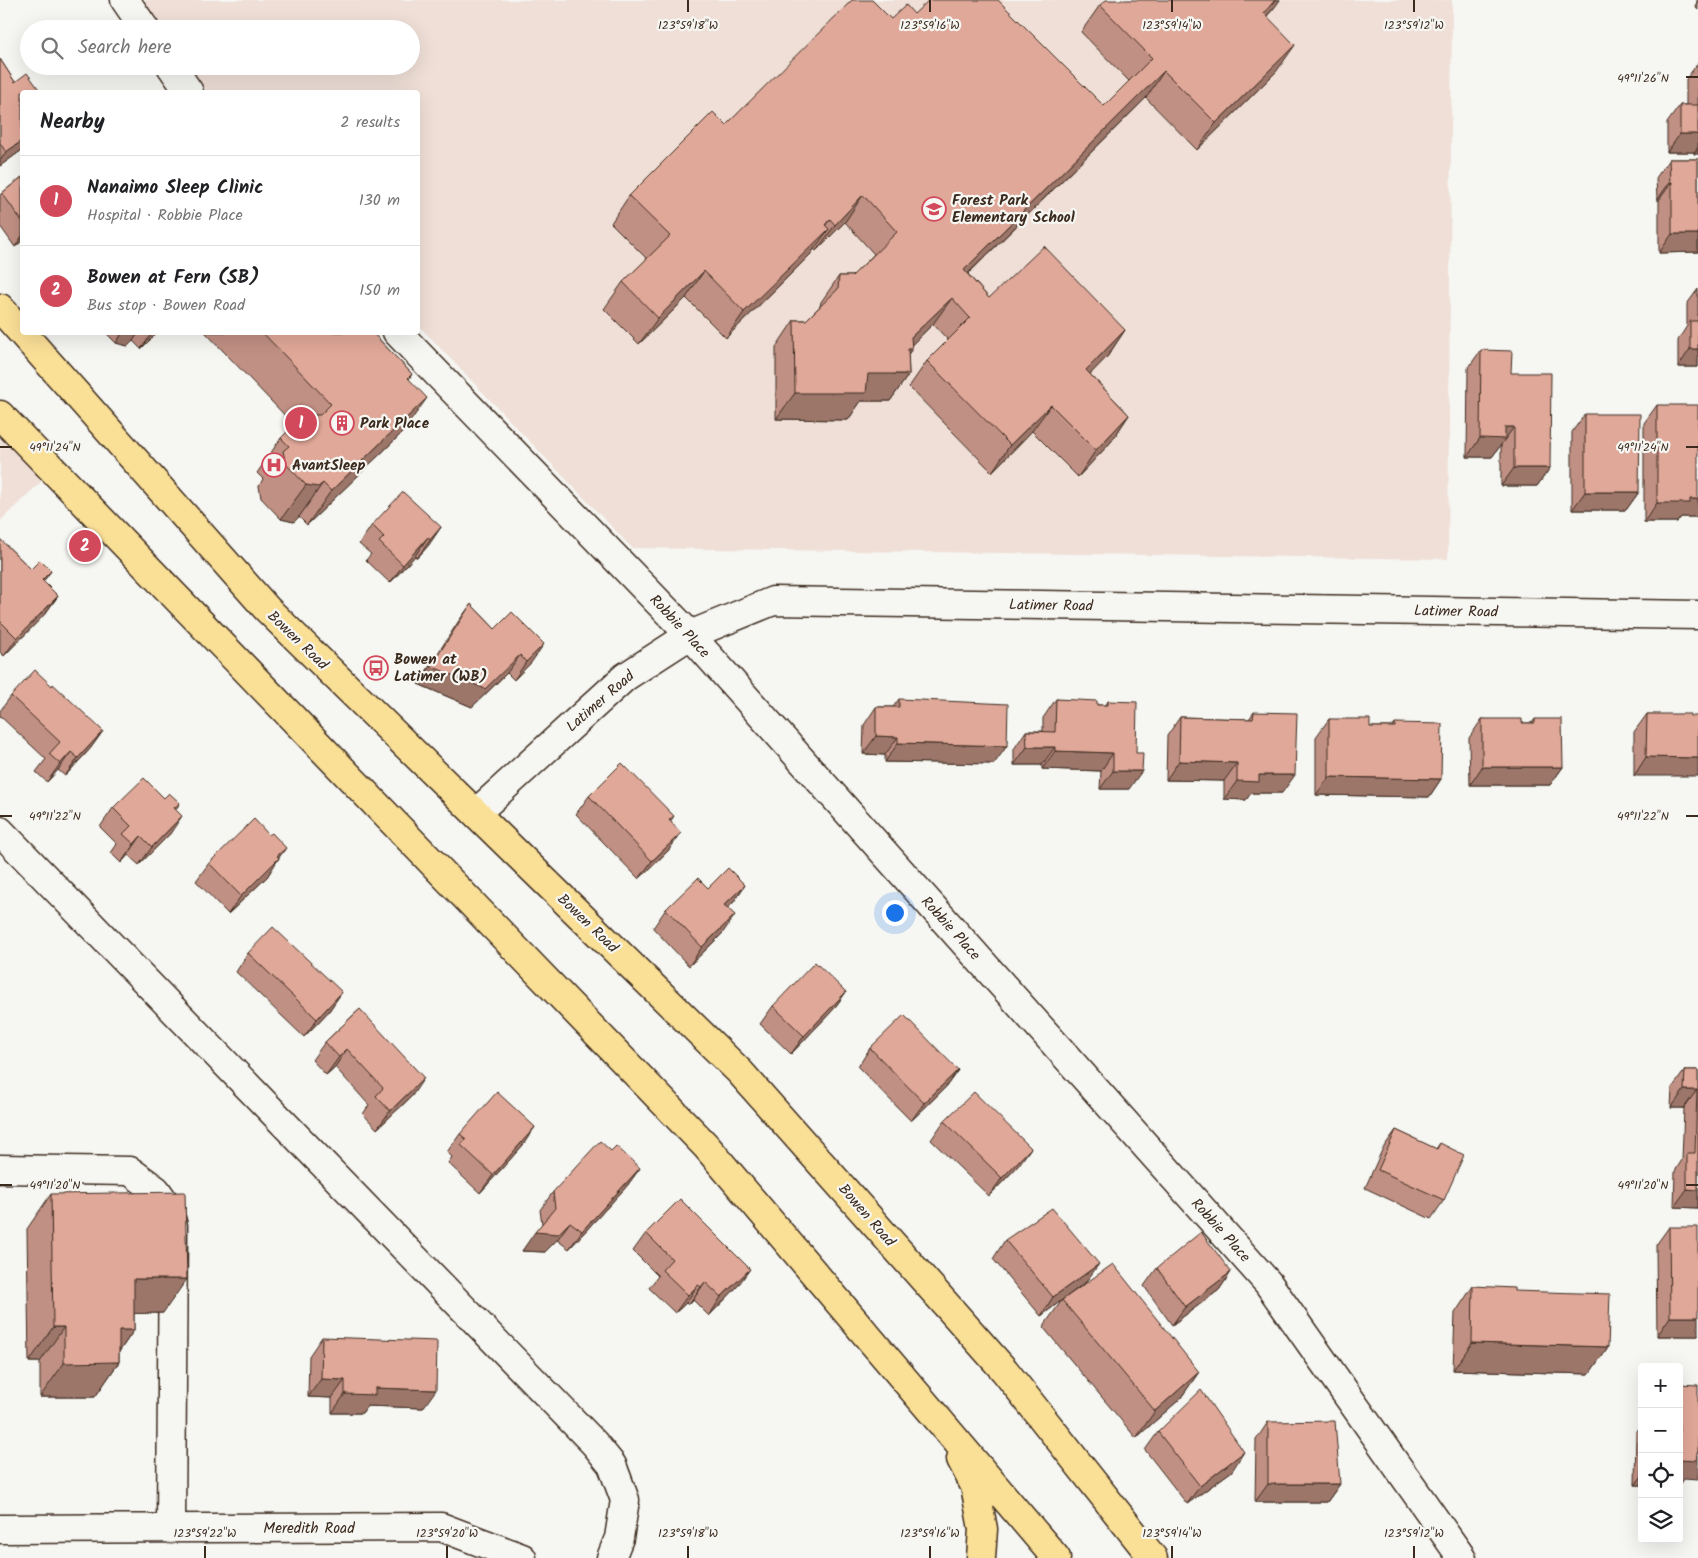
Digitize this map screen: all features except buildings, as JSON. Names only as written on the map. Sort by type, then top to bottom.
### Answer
[{"type":"main road","name":"Bowen Road","points":[[0,308],[20,331]]},
{"type":"main road","name":"Bowen Road","points":[[24,335],[267,609],[740,1072],[1005,1371],[1153,1558]]},
{"type":"main road","points":[[0,415],[706,1146],[1056,1558]]},
{"type":"main road","points":[[943,1425],[975,1486],[983,1529],[981,1558]]},
{"type":"street","points":[[125,0],[139,20]]},
{"type":"street","points":[[177,75],[188,90]]},
{"type":"street","name":"Robbie Place","points":[[400,335],[690,635],[1268,1283],[1462,1558]]},
{"type":"street","name":"Latimer Road","points":[[476,813],[625,677],[690,635],[773,601],[1698,615]]},
{"type":"street","points":[[0,831],[594,1443],[612,1465],[626,1500],[618,1538],[611,1558]]},
{"type":"street","points":[[0,1169],[130,1171],[156,1190],[168,1207],[173,1226],[171,1529]]},
{"type":"street","name":"Meredith Road","points":[[0,1529],[441,1527],[522,1558]]},
{"type":"shaded area","name":"Forest Park Elementary School","points":[[144,0],[1452,0],[1448,559],[632,548],[420,327],[420,90],[206,90],[195,75],[420,75],[420,20],[157,20]]},
{"type":"shaded area","points":[[0,433],[45,478],[0,521]]},
{"type":"place","name":"Forest Park Elementary School","points":[[934,209]]},
{"type":"place","name":"Nanaimo Sleep Clinic","points":[[301,423]]},
{"type":"place","name":"Park Place","points":[[342,423]]},
{"type":"place","name":"AvantSleep","points":[[274,465]]},
{"type":"place","name":"Bowen at Fern (SB)","points":[[85,546]]},
{"type":"place","name":"Bowen at Latimer (WB)","points":[[376,668]]}]
